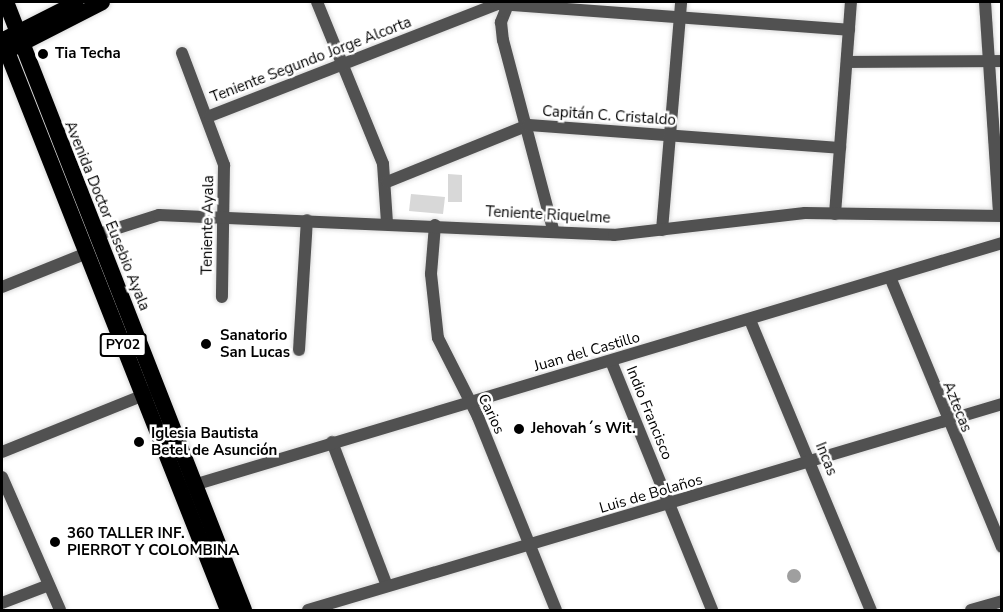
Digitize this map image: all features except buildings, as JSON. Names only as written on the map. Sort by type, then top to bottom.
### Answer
[{"type":"highway","name":"Avenida Doctor Eusebio Ayala","points":[[6,2],[8,43],[18,79],[87,253],[151,393]]},
{"type":"highway","name":"Avenida Doctor Eusebio Ayala","points":[[8,43],[96,236],[151,393],[187,487],[228,610]]},
{"type":"highway","points":[[2,72],[18,79]]},
{"type":"highway","name":"Avenida Doctor Eusebio Ayala","points":[[187,487],[244,610]]},
{"type":"main road","points":[[8,43],[76,2]]},
{"type":"main road","points":[[8,43],[102,2]]},
{"type":"street","points":[[317,2],[387,182],[387,222]]},
{"type":"street","points":[[508,2],[501,22],[503,40],[528,125],[553,229]]},
{"type":"street","name":"Teniente Segundo Jorge Alcorta","points":[[210,116],[508,2],[680,18],[849,30]]},
{"type":"street","points":[[662,230],[681,2]]},
{"type":"street","points":[[835,214],[851,2]]},
{"type":"street","points":[[985,2],[996,61],[1000,215]]},
{"type":"street","name":"Teniente Ayala","points":[[182,53],[210,116],[225,173],[222,297]]},
{"type":"street","points":[[847,62],[996,61]]},
{"type":"street","name":"Capitán C. Cristaldo","points":[[387,182],[528,125],[840,148]]},
{"type":"street","name":"Teniente Riquelme","points":[[96,236],[150,215],[553,229],[614,235],[743,218],[835,214],[1000,215]]},
{"type":"street","points":[[299,350],[307,220]]},
{"type":"street","name":"Carios","points":[[435,225],[434,319],[445,360],[470,402],[556,610]]},
{"type":"street","name":"Juan del Castillo","points":[[187,487],[1002,243]]},
{"type":"street","points":[[2,287],[87,253]]},
{"type":"street","name":"Aztecas","points":[[890,277],[946,420],[1002,547]]},
{"type":"street","name":"Incas","points":[[750,320],[812,463],[871,610]]},
{"type":"street","name":"Indio Francisco","points":[[611,361],[712,610]]},
{"type":"street","points":[[2,452],[151,393]]},
{"type":"street","name":"Luis de Bolaños","points":[[308,610],[812,463],[1002,404]]},
{"type":"street","points":[[332,442],[387,586]]},
{"type":"street","points":[[2,477],[60,610]]},
{"type":"street","points":[[2,603],[49,585]]},
{"type":"street","points":[[971,610],[1002,601]]},
{"type":"shaded area","points":[[448,174],[462,175],[462,202],[448,202]]},
{"type":"shaded area","points":[[411,194],[445,197],[443,214],[409,211]]},
{"type":"shaded area","points":[[791,569],[797,569],[801,576],[797,583],[791,583],[787,579],[787,573]]},
{"type":"place","name":"Tia Techa","points":[[43,54]]},
{"type":"place","name":"Sanatorio San Lucas","points":[[206,344]]},
{"type":"place","name":"Jehovah´s Wit.","points":[[519,429]]},
{"type":"place","name":"Iglesia Bautista Betel de Asunción","points":[[139,442]]},
{"type":"place","name":"360 TALLER INF. PIERROT Y COLOMBINA","points":[[55,542]]}]
